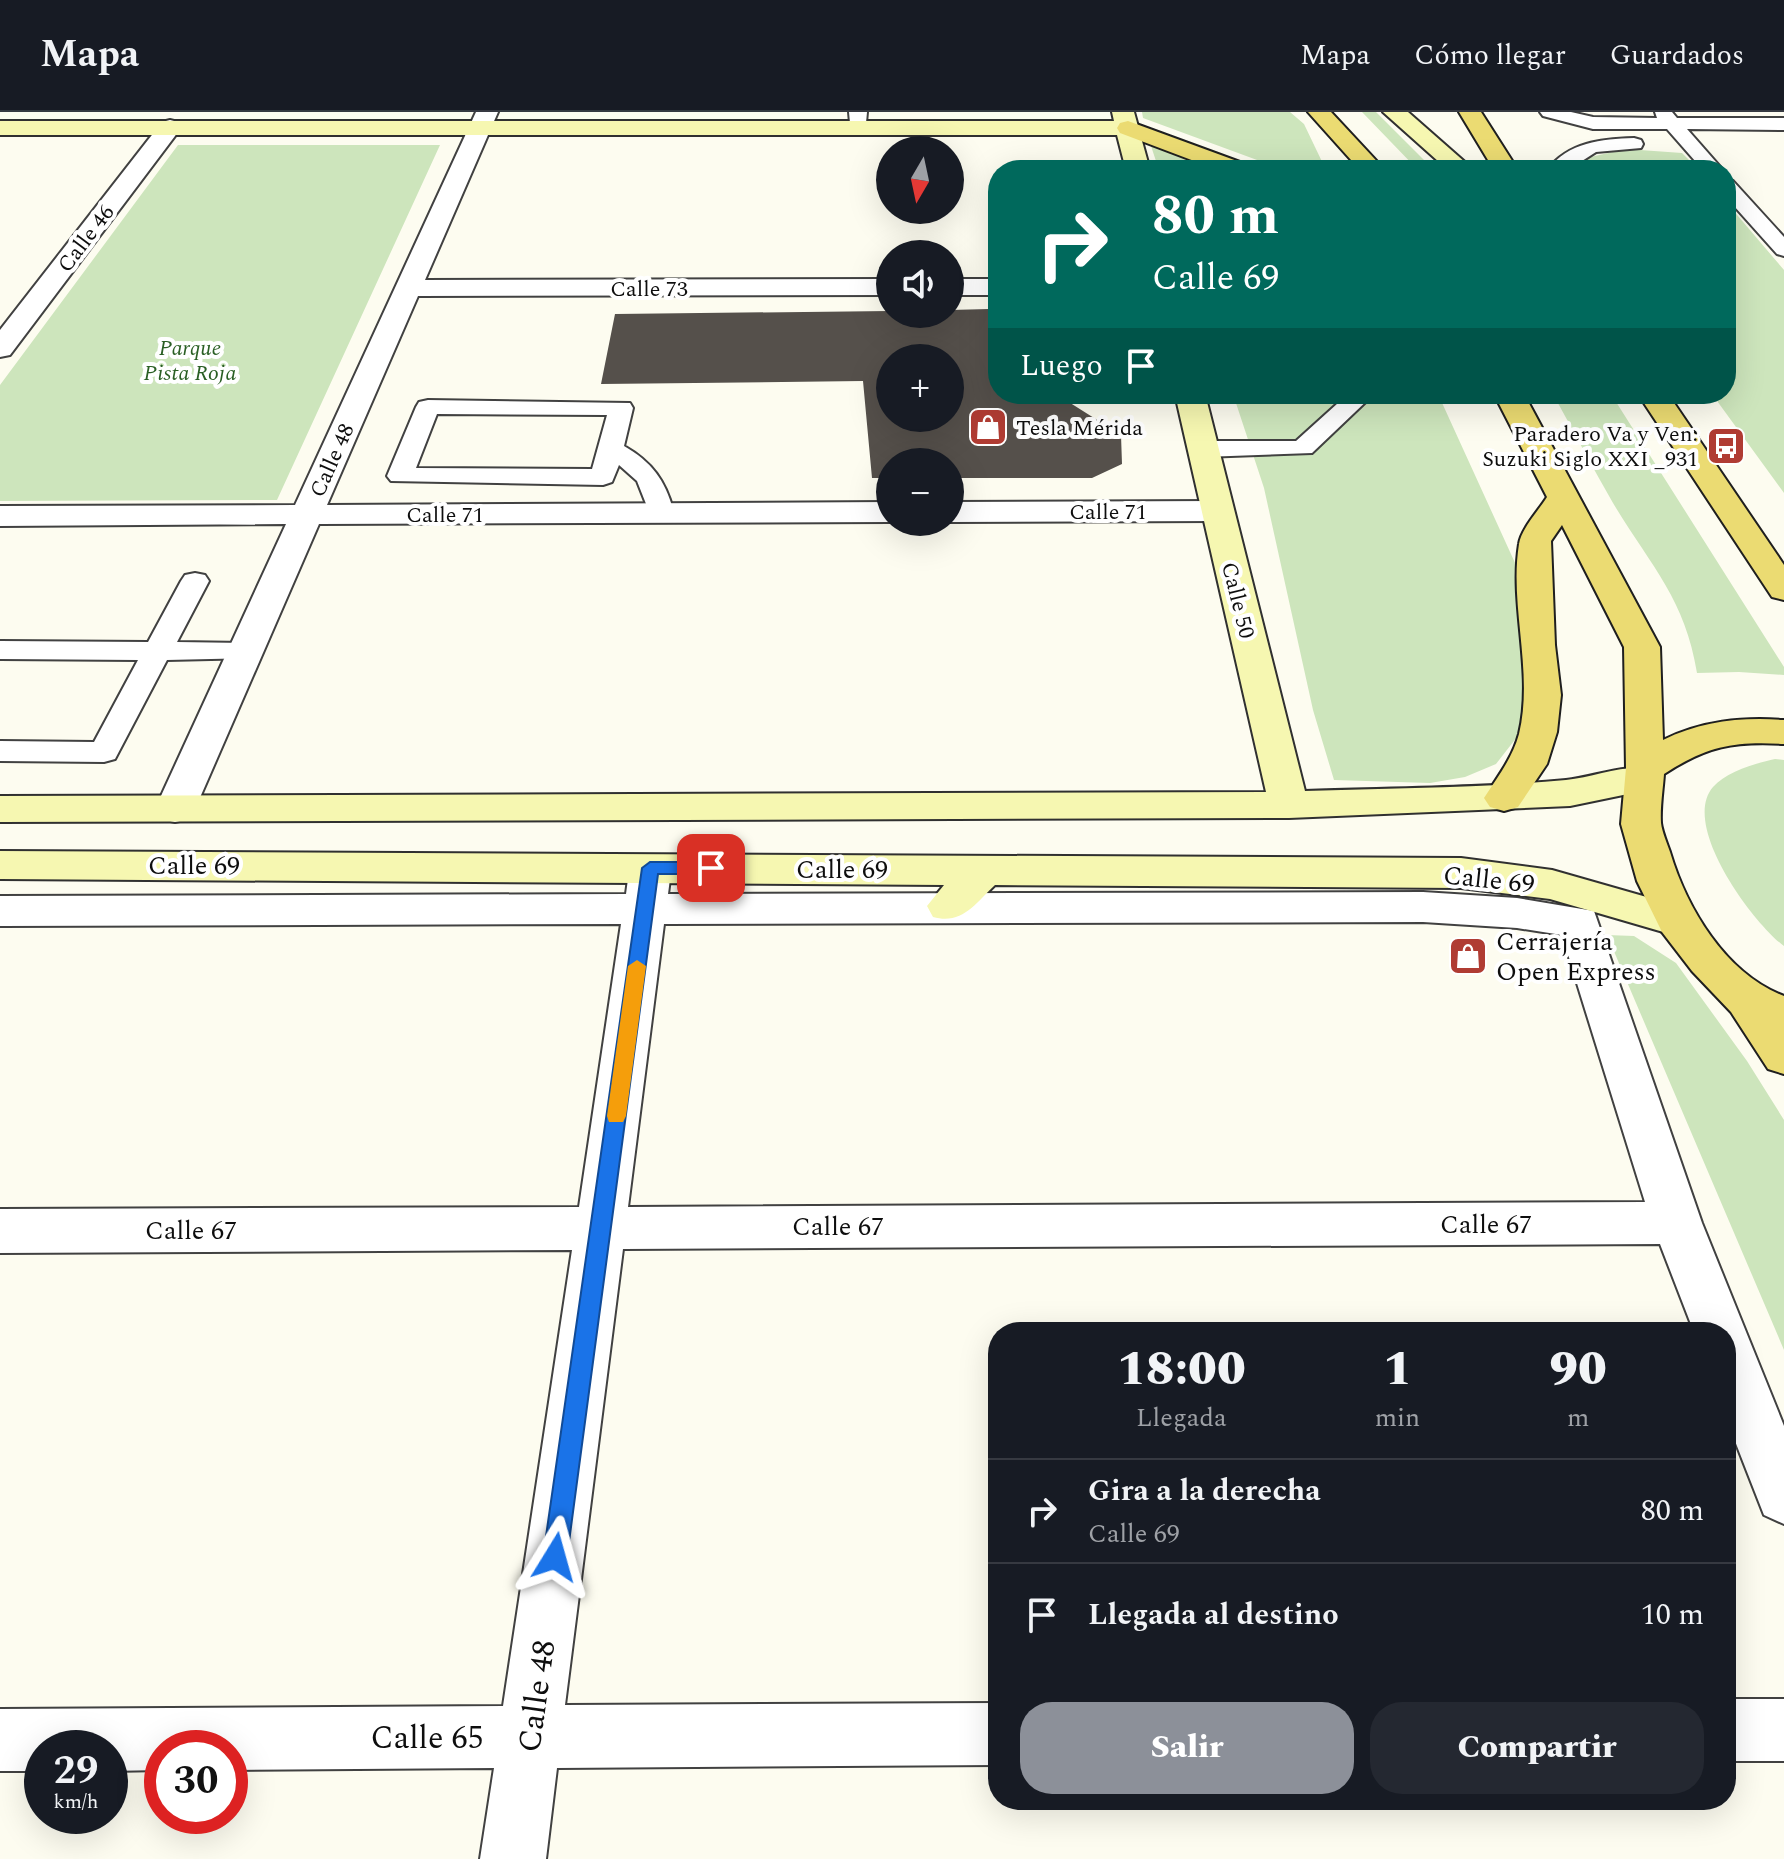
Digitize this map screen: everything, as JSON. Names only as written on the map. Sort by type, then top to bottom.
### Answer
[{"type":"main road","points":[[1319,112],[1364,160]]},
{"type":"main road","points":[[1470,112],[1500,160]]},
{"type":"main road","points":[[1126,120],[1217,160]]},
{"type":"main road","points":[[1514,404],[1642,647],[1644,773],[1641,824],[1658,881],[1677,921],[1707,960],[1765,1007],[1784,1056]]},
{"type":"main road","points":[[1660,404],[1784,590]]},
{"type":"main road","points":[[1504,798],[1528,764],[1538,732],[1543,695],[1537,645],[1535,541],[1562,499]]},
{"type":"main road","points":[[1644,773],[1681,744],[1740,728],[1784,732]]},
{"type":"street","points":[[1394,112],[1450,160]]},
{"type":"street","points":[[0,128],[484,120],[1126,120],[1136,160]]},
{"type":"street","name":"Calle 48","points":[[175,809],[484,120]]},
{"type":"street","name":"Calle 46","points":[[0,349],[170,127]]},
{"type":"street","name":"Calle 73","points":[[408,288],[876,287]]},
{"type":"street","points":[[964,287],[988,287]]},
{"type":"street","points":[[15,290],[45,290]]},
{"type":"street","name":"Calle 50","points":[[1192,404],[1289,805]]},
{"type":"street","name":"Calle 71","points":[[964,512],[1217,511]]},
{"type":"street","name":"Calle 71","points":[[0,516],[876,512]]},
{"type":"street","points":[[0,809],[1289,805],[1570,793],[1644,773]]},
{"type":"street","name":"Calle 69","points":[[0,865],[648,888],[948,906],[1423,907],[1517,913],[1579,922],[1677,1223]]},
{"type":"street","points":[[948,906],[985,870]]},
{"type":"street","name":"Calle 69","points":[[0,911],[648,888],[985,870],[1461,873],[1552,885],[1677,921]]},
{"type":"street","name":"Calle 48","points":[[513,1859],[648,888]]},
{"type":"street","points":[[1677,1223],[1716,1322]]},
{"type":"street","name":"Calle 67","points":[[0,1231],[1677,1223]]},
{"type":"street","points":[[1736,1374],[1784,1496]]},
{"type":"street","points":[[1736,1730],[1784,1730]]},
{"type":"street","name":"Calle 65","points":[[0,1740],[988,1734]]},
{"type":"lane","points":[[1549,112],[1593,123],[1667,118],[1784,124]]},
{"type":"lane","points":[[1667,118],[1704,160]]},
{"type":"lane","points":[[1566,160],[1574,152],[1585,148],[1710,144]]},
{"type":"lane","points":[[1736,196],[1784,250]]},
{"type":"lane","points":[[1203,449],[1303,448],[1351,404]]},
{"type":"lane","points":[[428,407],[621,408],[610,449],[603,477],[400,476],[428,407]]},
{"type":"lane","points":[[610,449],[635,462],[654,483],[661,513]]},
{"type":"lane","points":[[0,751],[104,752],[195,581]]},
{"type":"lane","points":[[0,650],[245,652]]},
{"type":"green space","points":[[1142,112],[1290,112],[1304,124],[1321,160],[1257,160],[1143,118]]},
{"type":"green space","points":[[1362,112],[1376,112],[1424,160],[1408,160]]},
{"type":"green space","points":[[1150,143],[1196,160],[1156,160]]},
{"type":"green space","name":"Parque Pista Roja","points":[[178,145],[440,145],[277,500],[0,501],[0,385]]},
{"type":"green space","points":[[1626,149],[1682,153],[1689,160],[1585,160]]},
{"type":"green space","points":[[1736,214],[1784,270],[1784,493],[1719,404],[1736,404]]},
{"type":"green space","points":[[1236,404],[1443,404],[1521,576],[1524,728],[1496,764],[1465,777],[1430,783],[1334,780],[1313,710],[1264,488]]},
{"type":"green space","points":[[1559,404],[1617,404],[1784,667],[1784,675],[1697,673],[1675,603],[1613,503]]},
{"type":"green space","points":[[1775,759],[1784,760],[1784,946],[1739,896],[1724,872],[1706,825],[1705,804],[1713,787],[1742,769]]},
{"type":"green space","points":[[1607,935],[1634,936],[1676,963],[1747,1061],[1784,1120],[1784,1350]]},
{"type":"building","points":[[988,309],[988,404],[1072,404],[1121,435],[1122,464],[1092,478],[964,478],[964,448],[876,448],[876,478],[872,478],[863,381],[601,384],[615,314],[876,311],[876,328],[964,328],[964,310]]},
{"type":"slow traffic","points":[[616,1116],[637,966]]},
{"type":"place","name":"Tesla Mérida","points":[[988,427]]},
{"type":"place","name":"Paradero Va y Ven: Suzuki Siglo XXI _931","points":[[1726,446]]},
{"type":"place","name":"Cerrajería Open Express","points":[[1468,956]]},
{"type":"route","points":[[555,1557],[650,868],[711,868]]}]
